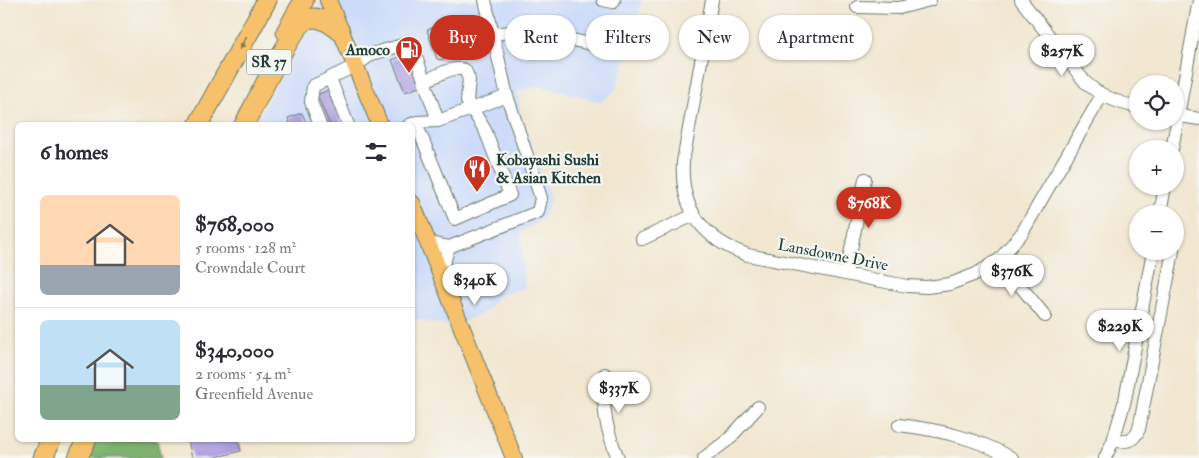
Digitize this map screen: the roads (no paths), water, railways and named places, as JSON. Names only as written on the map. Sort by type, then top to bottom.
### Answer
[{"type":"highway","name":"SR 37","points":[[200,122],[266,0]]},
{"type":"highway","name":"SR 37","points":[[238,122],[304,0]]},
{"type":"highway","points":[[246,122],[286,46],[302,24],[310,19],[318,19],[328,22],[340,31]]},
{"type":"highway","points":[[43,458],[50,442]]},
{"type":"highway","points":[[78,458],[85,442]]},
{"type":"main road","points":[[328,0],[379,122]]},
{"type":"main road","points":[[415,210],[514,458]]},
{"type":"street","points":[[485,0],[489,15]]},
{"type":"street","points":[[603,0],[613,2],[614,0]]},
{"type":"street","name":"Lansdowne Drive","points":[[712,0],[682,174],[685,195],[694,214],[710,235],[718,242],[748,255],[898,284],[927,287],[963,280],[999,260],[1022,233],[1102,95]]},
{"type":"street","points":[[857,7],[899,8],[930,0]]},
{"type":"street","points":[[1020,0],[1085,82],[1102,95],[1129,105]]},
{"type":"street","points":[[1184,75],[1199,0]]},
{"type":"street","points":[[495,34],[526,30],[586,43]]},
{"type":"street","points":[[428,243],[449,247],[538,212],[541,198],[507,96],[495,43]]},
{"type":"street","points":[[319,122],[311,102],[313,86],[355,66],[372,54],[406,44],[413,48],[438,121]]},
{"type":"street","points":[[425,80],[454,69],[461,68],[466,70],[469,79],[467,101],[471,109],[485,130],[510,195],[455,219],[416,135],[438,121],[471,109],[507,96]]},
{"type":"street","points":[[330,78],[347,122]]},
{"type":"street","points":[[1184,116],[1199,119]]},
{"type":"street","points":[[415,123],[438,121]]},
{"type":"street","points":[[846,274],[865,179]]},
{"type":"street","points":[[642,239],[694,214]]},
{"type":"street","points":[[449,247],[443,264],[468,328],[477,365]]},
{"type":"street","points":[[999,260],[1045,316]]},
{"type":"street","points":[[1105,458],[1113,441],[1125,400],[1151,260]]},
{"type":"street","points":[[1113,441],[1132,440],[1139,429],[1171,260]]},
{"type":"street","points":[[605,374],[604,411],[611,440],[618,458]]},
{"type":"street","points":[[704,458],[729,439],[758,407]]},
{"type":"street","points":[[899,426],[932,429],[961,436],[986,445],[1012,458]]},
{"type":"place","name":"Amoco","points":[[409,74]]},
{"type":"place","name":"Kobayashi Sushi & Asian Kitchen","points":[[477,193]]}]
